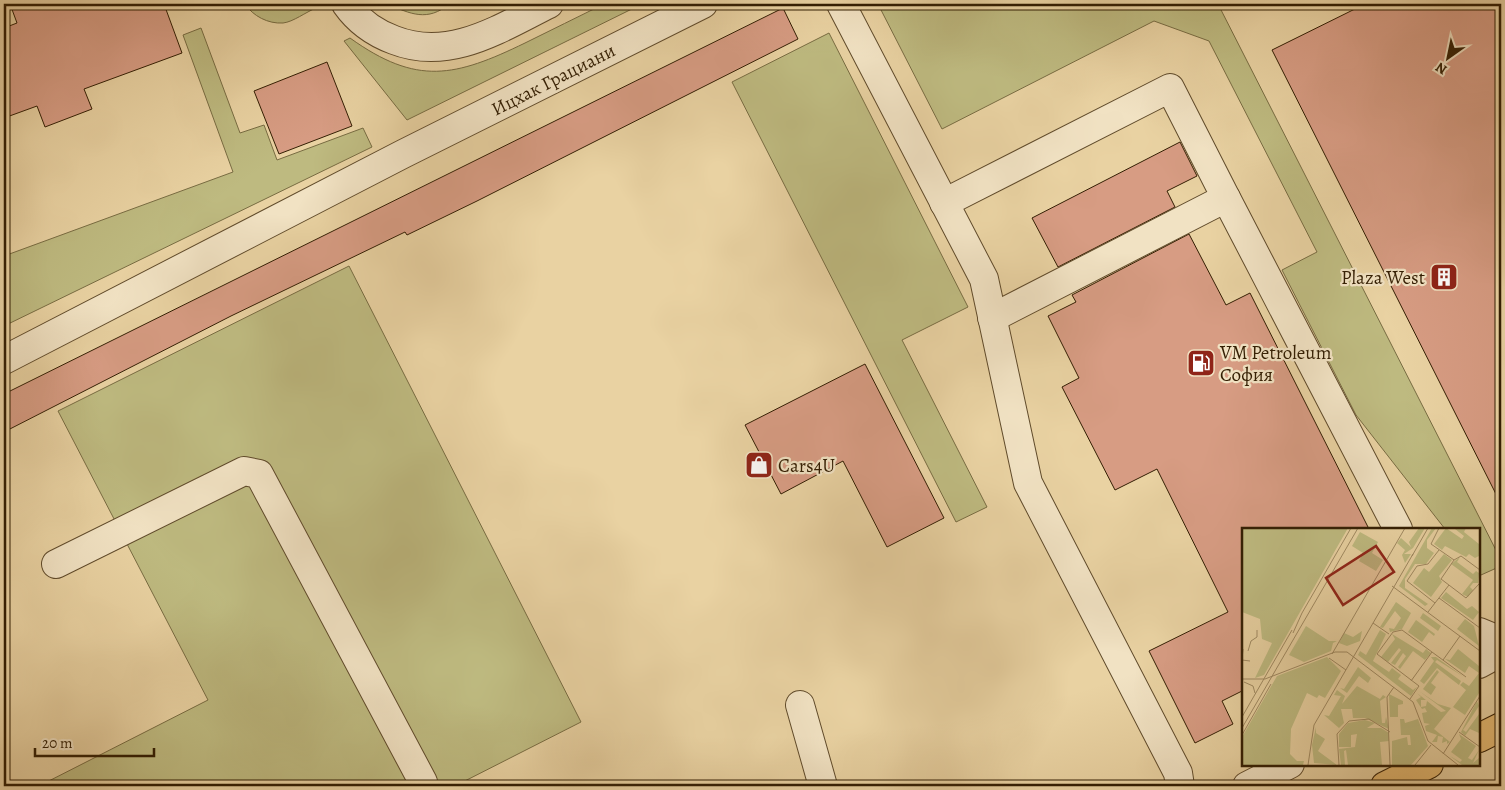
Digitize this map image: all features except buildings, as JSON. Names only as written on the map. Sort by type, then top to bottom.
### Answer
[{"type":"highway","points":[[1480,738],[1501,727]]},
{"type":"highway","points":[[1385,786],[1427,765]]},
{"type":"street","points":[[346,4],[360,20],[381,35],[405,44],[430,48],[456,46],[480,38],[549,4]]},
{"type":"street","name":"Ицхак Грациани","points":[[4,360],[402,154],[703,4]]},
{"type":"street","points":[[841,4],[984,279],[1028,483],[1178,773],[1180,786]]},
{"type":"street","points":[[944,203],[1170,88],[1397,528]]},
{"type":"street","points":[[992,318],[1226,198]]},
{"type":"street","points":[[56,564],[244,471],[259,474],[423,782]]},
{"type":"street","points":[[1480,632],[1501,641]]},
{"type":"street","points":[[1480,663],[1501,652]]},
{"type":"street","points":[[800,705],[824,786]]},
{"type":"street","points":[[1247,786],[1288,765]]},
{"type":"shaded area","points":[[245,4],[314,4],[316,8],[291,21],[277,23],[261,18]]},
{"type":"shaded area","points":[[388,4],[449,4],[441,10],[426,15],[404,11]]},
{"type":"shaded area","points":[[604,4],[642,4],[407,120],[344,41],[350,38],[396,64],[416,70],[457,69],[500,55]]},
{"type":"shaded area","points":[[888,4],[1218,4],[1501,560],[1501,566],[1481,575],[1480,528],[1444,528],[1356,415],[1282,270],[1317,252],[1209,41],[1154,21],[942,129],[880,8]]},
{"type":"shaded area","points":[[201,28],[240,133],[264,125],[277,160],[363,128],[372,147],[4,326],[4,256],[233,172],[183,35]]},
{"type":"shaded area","points":[[829,33],[968,307],[902,340],[987,507],[956,522],[732,82]]},
{"type":"shaded area","points":[[349,266],[581,722],[455,786],[39,786],[208,700],[58,411]]},
{"type":"place","name":"Plaza West","points":[[1444,277]]},
{"type":"place","name":"VM Petroleum София","points":[[1201,363]]},
{"type":"place","name":"Cars4U","points":[[759,465]]}]
